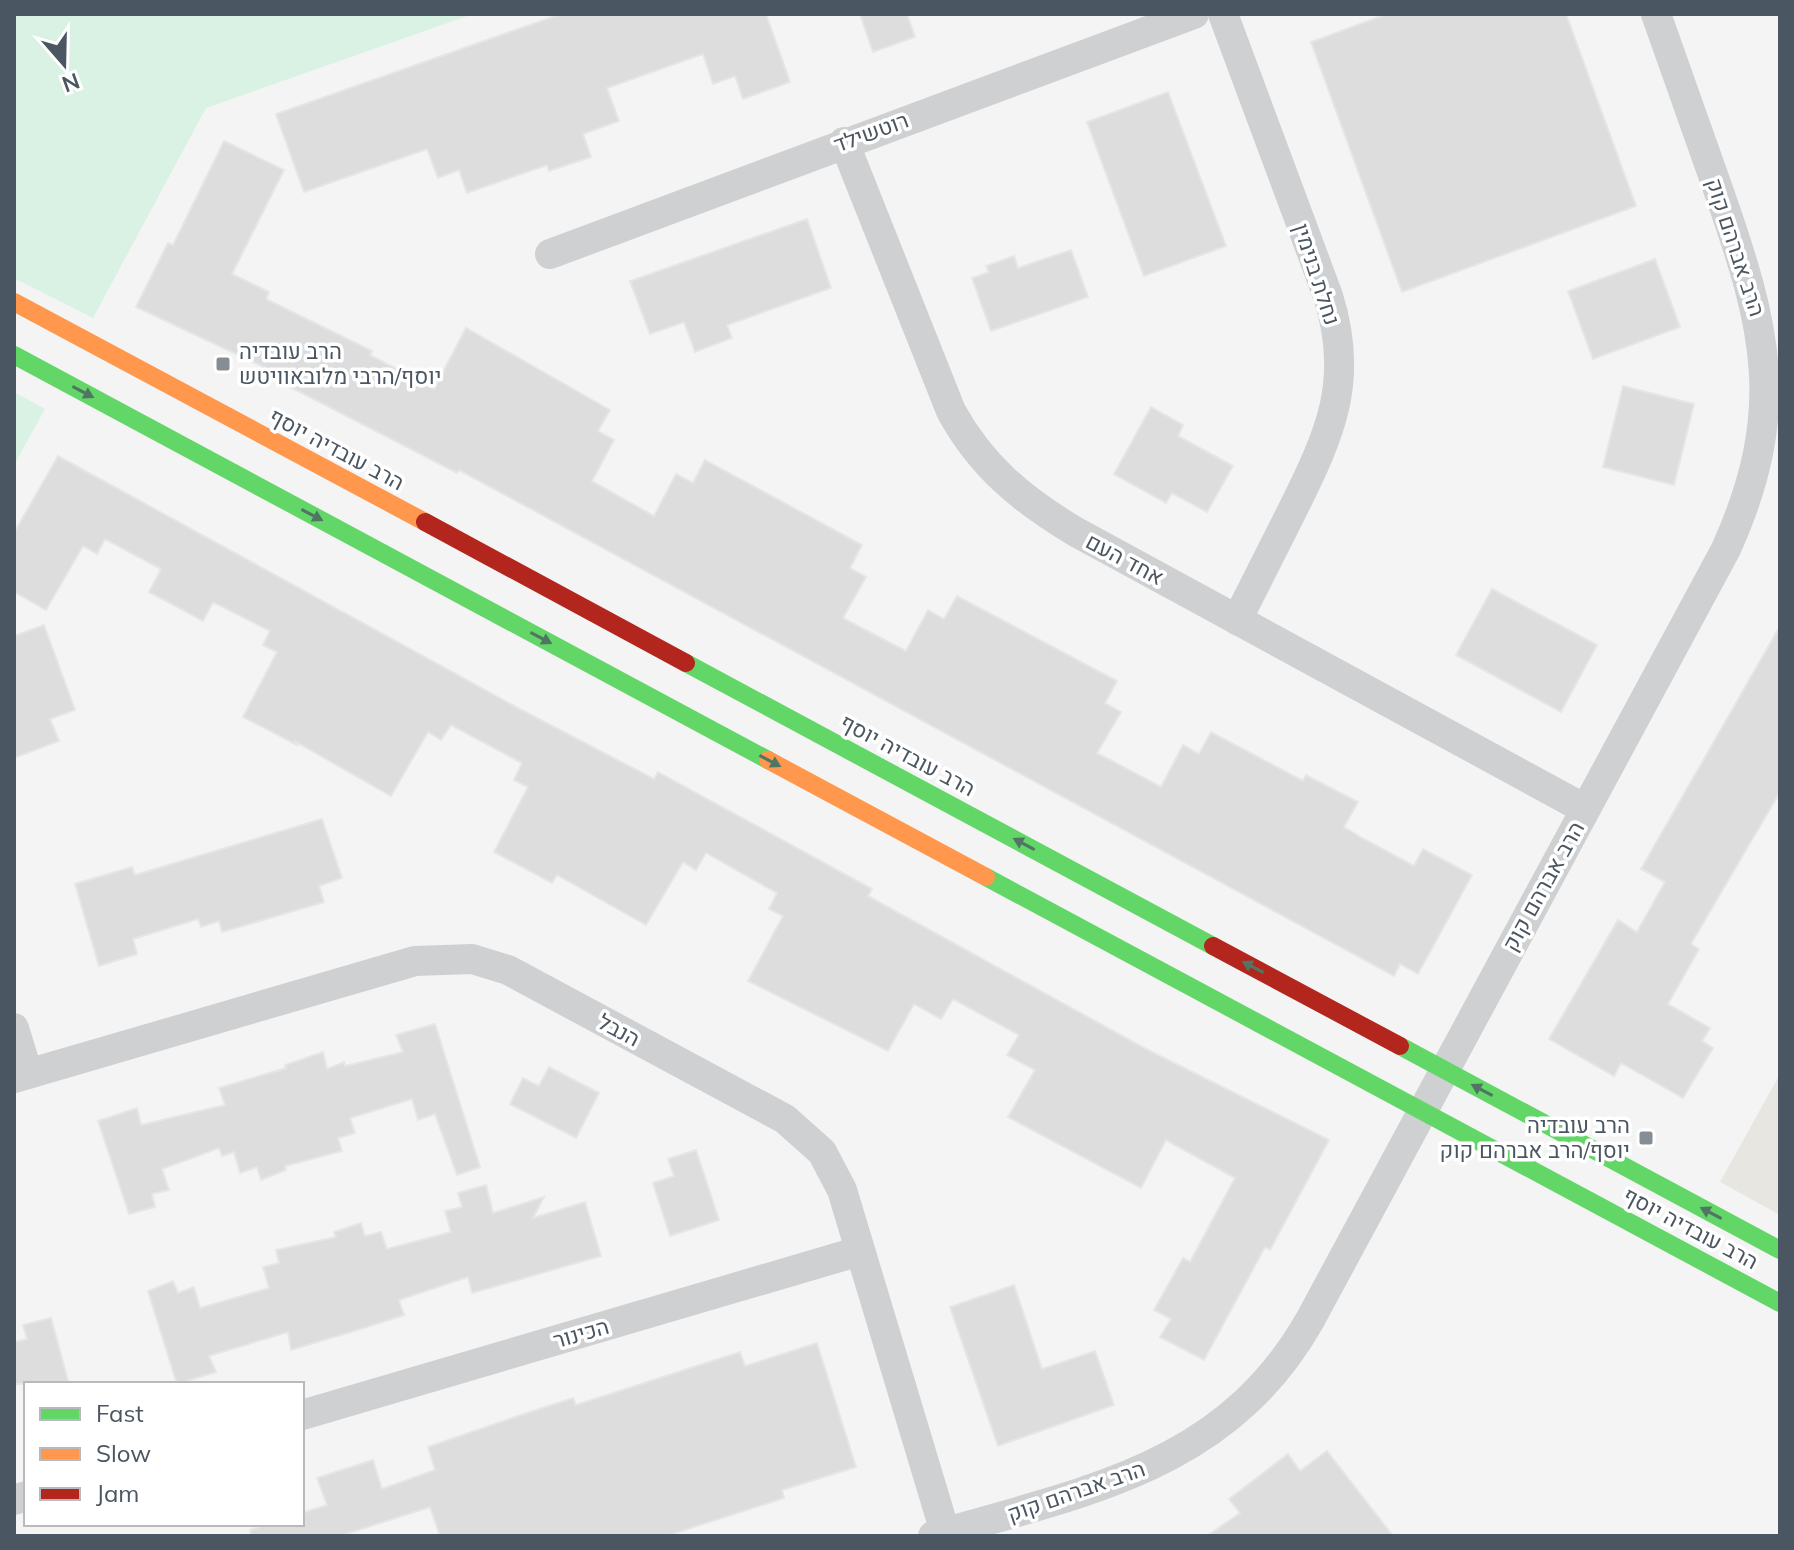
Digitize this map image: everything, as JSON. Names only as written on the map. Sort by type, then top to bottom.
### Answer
[{"type":"street","name":"רוטשילד","points":[[550,254],[1194,14]]},
{"type":"street","name":"נחלת בנימין","points":[[1223,14],[1328,296],[1337,332],[1340,372],[1336,407],[1326,442],[1237,620]]},
{"type":"street","name":"הרב אברהם קוק","points":[[939,1534],[1138,1472],[1191,1445],[1238,1412],[1278,1370],[1294,1346],[1726,549],[1750,490],[1764,428],[1766,362],[1753,292],[1656,14]]},
{"type":"street","name":"אחד העם","points":[[844,142],[942,390],[961,429],[985,463],[1015,492],[1053,519],[1585,809]]},
{"type":"street","name":"הרב עובדיה יוסף","points":[[14,302],[1780,1250]]},
{"type":"street","name":"הרב עובדיה יוסף","points":[[14,355],[1780,1303]]},
{"type":"street","name":"הנבל","points":[[21,1076],[415,961],[472,959],[508,970],[801,1130],[833,1169],[860,1251],[939,1534]]},
{"type":"street","points":[[14,1028],[21,1076]]},
{"type":"street","name":"הכינור","points":[[304,1414],[860,1251]]},
{"type":"green space","points":[[14,14],[473,14],[206,108],[93,318],[14,278]]},
{"type":"green space","points":[[14,392],[45,409],[14,465]]},
{"type":"sand","points":[[1780,1074],[1780,1215],[1720,1182]]},
{"type":"building","points":[[561,14],[766,14],[790,82],[743,99],[735,76],[713,84],[703,54],[607,88],[619,121],[583,134],[591,157],[549,171],[547,165],[467,193],[459,170],[438,178],[427,149],[304,192],[276,114]]},
{"type":"building","points":[[860,14],[907,14],[915,37],[873,52]]},
{"type":"building","points":[[1387,14],[1566,14],[1636,206],[1402,292],[1311,42]]},
{"type":"building","points":[[1168,92],[1226,246],[1144,276],[1087,122]]},
{"type":"building","points":[[224,141],[284,170],[232,274],[269,292],[266,299],[372,351],[370,355],[434,389],[466,328],[610,410],[598,431],[614,440],[592,481],[654,516],[676,474],[693,483],[705,460],[862,545],[850,568],[866,577],[843,618],[906,651],[928,610],[944,619],[957,596],[1117,681],[1105,703],[1121,712],[1097,753],[1161,787],[1183,745],[1199,754],[1211,732],[1303,781],[1306,775],[1358,802],[1344,827],[1362,838],[1414,866],[1423,849],[1472,875],[1418,974],[1400,964],[1394,976],[459,470],[457,473],[267,375],[270,370],[136,307],[168,243],[173,245]]},
{"type":"building","points":[[807,219],[831,288],[727,325],[732,338],[695,352],[684,322],[650,334],[630,281]]},
{"type":"building","points":[[1071,250],[1088,297],[991,331],[972,278],[989,272],[986,266],[1014,256],[1018,268]]},
{"type":"building","points":[[1655,259],[1680,327],[1593,359],[1568,291]]},
{"type":"building","points":[[1623,386],[1694,404],[1674,485],[1603,467]]},
{"type":"building","points":[[1151,407],[1183,425],[1178,436],[1233,466],[1207,512],[1172,493],[1166,503],[1114,474]]},
{"type":"building","points":[[58,456],[516,707],[654,779],[658,772],[872,889],[868,896],[1146,1049],[1329,1140],[1270,1250],[1265,1247],[1204,1360],[1160,1337],[1171,1319],[1154,1310],[1183,1258],[1190,1262],[1235,1178],[1166,1140],[1141,1188],[1008,1117],[1035,1070],[1007,1055],[1019,1035],[953,999],[941,1019],[914,1004],[888,1051],[748,981],[783,916],[769,909],[777,893],[706,853],[696,870],[683,862],[646,925],[557,875],[552,883],[494,852],[528,787],[514,780],[522,763],[451,725],[441,740],[428,732],[391,796],[296,742],[297,745],[243,717],[277,652],[263,645],[270,631],[213,602],[203,621],[149,592],[161,569],[105,539],[97,554],[83,546],[46,610],[14,592],[14,533]]},
{"type":"building","points":[[1492,589],[1597,645],[1561,712],[1456,655]]},
{"type":"building","points":[[44,625],[75,710],[50,719],[59,741],[14,758],[14,636]]},
{"type":"building","points":[[1780,626],[1780,792],[1691,944],[1699,949],[1668,1004],[1710,1028],[1702,1041],[1713,1048],[1683,1098],[1621,1063],[1614,1076],[1549,1039],[1618,920],[1637,932],[1665,882],[1641,869]]},
{"type":"building","points":[[322,819],[342,878],[319,886],[324,902],[222,932],[219,921],[201,927],[198,919],[133,939],[137,954],[99,966],[75,884],[132,867],[135,875]]},
{"type":"building","points":[[435,1024],[480,1167],[457,1175],[435,1114],[418,1120],[412,1099],[350,1118],[355,1133],[338,1138],[342,1151],[285,1166],[286,1170],[261,1180],[257,1167],[240,1173],[234,1152],[222,1156],[219,1148],[162,1169],[169,1190],[152,1194],[155,1207],[129,1214],[98,1121],[137,1108],[141,1125],[225,1105],[219,1088],[286,1068],[285,1065],[323,1052],[327,1069],[344,1062],[345,1066],[403,1052],[396,1035]]},
{"type":"building","points":[[549,1067],[599,1093],[576,1138],[510,1104],[523,1078],[539,1086]]},
{"type":"building","points":[[696,1150],[719,1220],[670,1236],[653,1183],[674,1176],[668,1159]]},
{"type":"building","points":[[486,1185],[493,1213],[544,1197],[533,1218],[585,1202],[601,1256],[472,1293],[468,1277],[399,1300],[404,1315],[291,1350],[288,1332],[209,1356],[216,1372],[176,1382],[148,1291],[173,1281],[178,1293],[194,1287],[200,1308],[269,1288],[263,1267],[279,1263],[276,1250],[336,1237],[334,1232],[361,1223],[365,1236],[381,1232],[387,1249],[451,1232],[445,1211],[462,1207],[458,1193]]},
{"type":"building","points":[[1014,1285],[1042,1369],[1095,1351],[1114,1405],[998,1446],[950,1307]]},
{"type":"building","points":[[51,1318],[68,1382],[14,1384],[14,1342],[27,1339],[23,1325]]},
{"type":"building","points":[[817,1343],[856,1467],[782,1490],[784,1498],[666,1536],[440,1536],[430,1507],[340,1536],[251,1536],[250,1530],[263,1526],[304,1526],[304,1512],[327,1505],[317,1478],[373,1460],[382,1489],[435,1470],[428,1447],[518,1416],[573,1398],[576,1405],[740,1352],[745,1366]]},
{"type":"building","points":[[1327,1451],[1393,1536],[1207,1536],[1240,1513],[1229,1499],[1288,1454],[1300,1471]]},
{"type":"traffic: fast","points":[[14,355],[768,760]]},
{"type":"traffic: fast","points":[[686,663],[1213,946]]},
{"type":"traffic: fast","points":[[986,877],[1780,1303]]},
{"type":"traffic: fast","points":[[1400,1046],[1780,1250]]},
{"type":"traffic: slow","points":[[14,302],[425,522]]},
{"type":"traffic: slow","points":[[768,760],[986,877]]},
{"type":"traffic: jam","points":[[425,522],[686,663]]},
{"type":"traffic: jam","points":[[1213,946],[1400,1046]]},
{"type":"place","name":"הרב עובדיה יוסף/הרבי מלובאוויטש","points":[[223,364]]},
{"type":"place","name":"הרב עובדיה יוסף/הרב אברהם קוק","points":[[1646,1138]]}]
